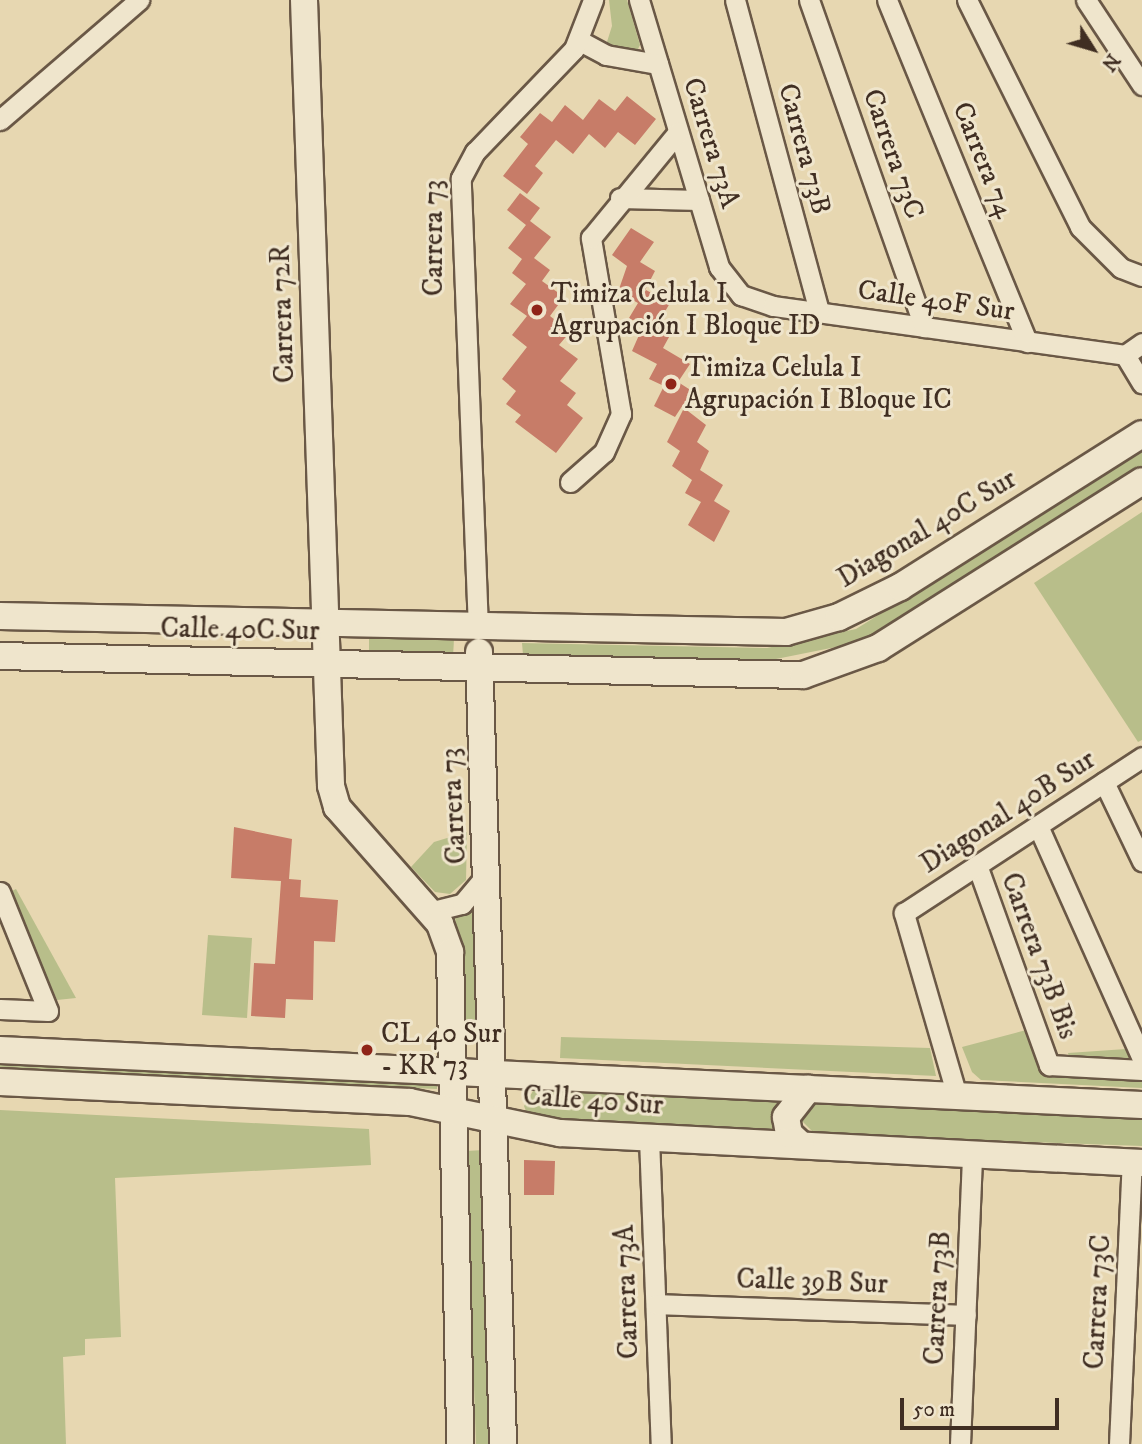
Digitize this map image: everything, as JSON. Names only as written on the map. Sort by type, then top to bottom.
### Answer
[{"type":"street","points":[[0,120],[139,0]]},
{"type":"street","name":"Carrera 72R","points":[[304,0],[324,625]]},
{"type":"street","points":[[593,0],[579,41],[606,55],[658,64]]},
{"type":"street","name":"Carrera 73A","points":[[639,0],[719,267],[741,295]]},
{"type":"street","name":"Carrera 73B","points":[[735,0],[819,313]]},
{"type":"street","name":"Carrera 73C","points":[[809,0],[924,327]]},
{"type":"street","name":"Carrera 74","points":[[887,0],[1027,342]]},
{"type":"street","name":"Carrera 74","points":[[967,0],[1080,227],[1121,268],[1142,276]]},
{"type":"street","points":[[1086,0],[1142,85]]},
{"type":"street","name":"Carrera 73","points":[[503,1444],[495,1075],[461,191],[465,166],[579,41]]},
{"type":"street","points":[[570,482],[604,452],[621,414],[591,238],[620,198],[678,132]]},
{"type":"street","points":[[620,198],[699,200]]},
{"type":"street","name":"Calle 40F Sur","points":[[741,295],[819,313],[1027,342],[1138,348]]},
{"type":"street","points":[[1138,348],[1142,383]]},
{"type":"street","name":"Diagonal 40C Sur","points":[[478,629],[746,636],[808,628],[900,587],[1142,434]]},
{"type":"street","points":[[479,667],[775,676],[829,669],[878,648],[1142,481]]},
{"type":"street","name":"Calle 40C Sur","points":[[0,616],[478,629]]},
{"type":"street","name":"Carrera 73","points":[[324,625],[337,807],[429,912],[450,952],[455,1073],[460,1444]]},
{"type":"street","name":"Calle 40C Sur","points":[[0,656],[479,667]]},
{"type":"street","name":"Diagonal 40B Sur","points":[[957,1096],[904,913],[1142,757]]},
{"type":"street","points":[[1104,782],[1142,861]]},
{"type":"street","points":[[1038,825],[1142,1059]]},
{"type":"street","name":"Carrera 73B Bis","points":[[977,865],[1049,1065],[1142,1070]]},
{"type":"street","points":[[429,912],[462,904],[488,873]]},
{"type":"street","points":[[0,892],[48,1011],[0,1009]]},
{"type":"street","name":"Calle 40 Sur","points":[[0,1050],[1142,1105]]},
{"type":"street","name":"Calle 40 Sur","points":[[0,1082],[410,1102],[495,1123],[649,1138],[1137,1162]]},
{"type":"street","points":[[801,1145],[789,1134],[786,1117],[808,1089]]},
{"type":"street","name":"Carrera 73A","points":[[649,1138],[661,1444]]},
{"type":"street","name":"Carrera 73B","points":[[960,1444],[972,1154]]},
{"type":"street","name":"Carrera 73C","points":[[1119,1444],[1133,1326],[1137,1162]]},
{"type":"street","name":"Calle 39B Sur","points":[[656,1304],[965,1315]]},
{"type":"green space","points":[[609,0],[627,0],[640,45],[636,53],[606,45],[612,26]]},
{"type":"green space","points":[[1142,451],[1142,468],[861,642],[771,660],[523,655],[522,643],[767,648],[856,629]]},
{"type":"green space","points":[[1142,512],[1142,740],[1138,742],[1034,583]]},
{"type":"green space","points":[[369,638],[454,639],[453,657],[369,655]]},
{"type":"green space","points":[[467,832],[466,880],[450,894],[435,892],[411,867],[434,842]]},
{"type":"green space","points":[[16,889],[76,998],[57,1000],[10,892]]},
{"type":"green space","points":[[475,907],[486,1040],[464,1041],[455,915]]},
{"type":"green space","points":[[208,935],[252,938],[247,1018],[202,1015]]},
{"type":"green space","points":[[1026,1030],[1042,1069],[1142,1075],[1142,1088],[981,1080],[972,1072],[962,1047]]},
{"type":"green space","points":[[561,1037],[930,1048],[936,1076],[560,1058]]},
{"type":"green space","points":[[1126,1049],[1133,1062],[1070,1061],[1068,1053]]},
{"type":"green space","points":[[0,1057],[437,1079],[437,1089],[0,1070]]},
{"type":"green space","points":[[533,1091],[784,1096],[776,1113],[779,1136],[530,1121],[524,1106]]},
{"type":"green space","points":[[815,1100],[1142,1115],[1142,1146],[815,1134],[801,1120]]},
{"type":"green space","points":[[0,1110],[369,1129],[371,1165],[115,1178],[121,1337],[85,1339],[85,1355],[63,1357],[66,1444],[0,1444]]},
{"type":"green space","points":[[484,1150],[494,1444],[476,1444],[466,1151]]},
{"type":"building","points":[[627,96],[656,119],[635,145],[618,132],[605,148],[589,134],[573,154],[556,140],[535,166],[543,173],[527,194],[503,176],[528,144],[520,137],[540,113],[552,122],[565,105],[583,120],[599,99],[615,111]]},
{"type":"building","name":"Timiza Celula I Agrupación I Bloque ID","points":[[520,193],[540,208],[530,221],[551,237],[534,258],[550,270],[542,281],[564,297],[550,316],[570,332],[559,345],[578,359],[560,381],[576,393],[567,405],[583,418],[556,453],[515,422],[521,415],[506,404],[516,391],[502,379],[527,347],[512,335],[527,316],[510,304],[526,284],[512,273],[522,259],[508,248],[526,225],[507,210]]},
{"type":"building","name":"Timiza Celula I Agrupación I Bloque IC","points":[[631,228],[654,242],[640,262],[655,271],[640,300],[646,290],[670,303],[660,320],[674,328],[663,348],[690,364],[678,382],[692,391],[675,417],[654,406],[664,386],[649,379],[657,364],[632,351],[643,326],[629,318],[638,303],[618,292],[627,266],[612,255]]},
{"type":"building","points":[[684,408],[706,425],[697,442],[709,451],[700,470],[723,485],[714,501],[730,511],[714,542],[688,525],[701,502],[685,493],[692,480],[672,466],[680,451],[667,442]]},
{"type":"building","points":[[234,827],[292,839],[289,879],[301,880],[300,897],[338,900],[335,942],[314,941],[313,1000],[286,999],[285,1018],[251,1016],[254,963],[275,964],[281,881],[231,878]]},
{"type":"building","points":[[524,1160],[555,1161],[554,1195],[524,1195]]},
{"type":"place","name":"Timiza Celula I Agrupación I Bloque ID","points":[[537,310]]},
{"type":"place","name":"Timiza Celula I Agrupación I Bloque IC","points":[[671,384]]},
{"type":"place","name":"CL 40 Sur - KR 73","points":[[367,1050]]}]
